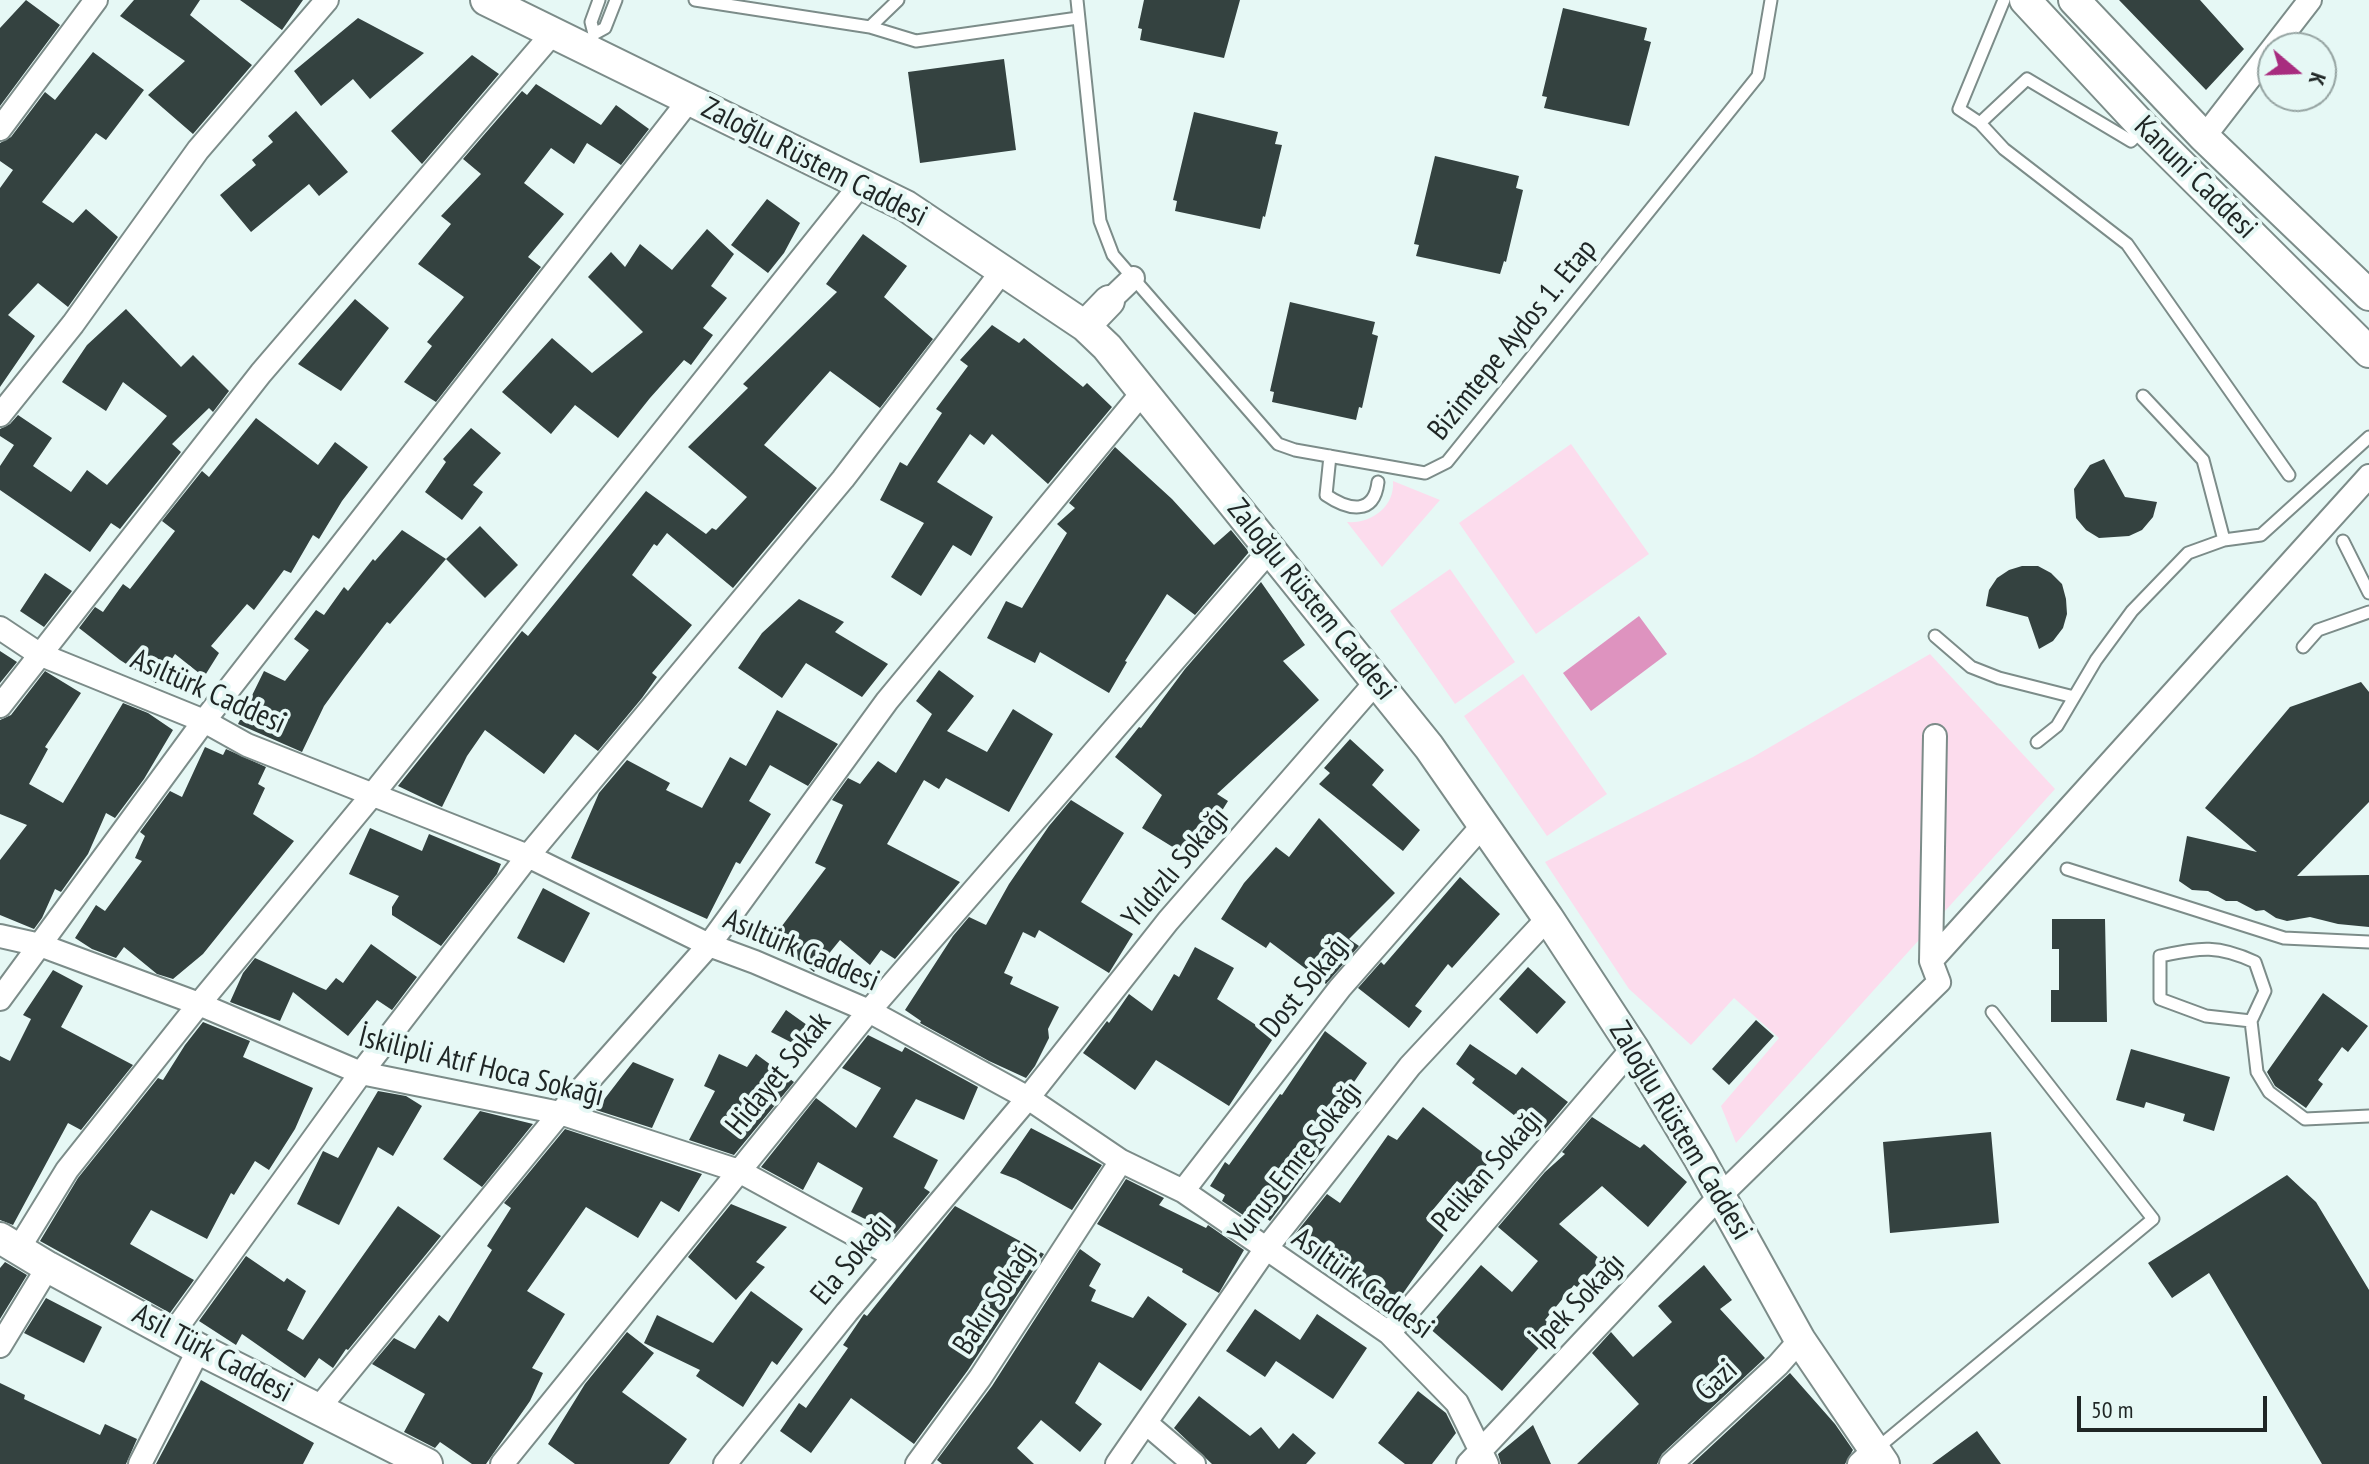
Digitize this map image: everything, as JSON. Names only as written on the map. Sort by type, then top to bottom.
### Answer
[{"type":"street","points":[[0,129],[96,0]]},
{"type":"street","points":[[0,415],[73,324],[198,150],[327,0]]},
{"type":"street","name":"Zaloğlu Rüstem Caddesi","points":[[486,0],[552,34],[594,34],[690,99],[906,206],[1085,326],[1107,347],[1429,747],[1548,918],[1633,1048],[1800,1340],[1872,1459]]},
{"type":"street","name":"Kanuni Caddesi","points":[[2074,0],[2204,137],[2369,295]]},
{"type":"street","points":[[2204,137],[2310,0]]},
{"type":"street","name":"Kanuni Caddesi","points":[[2035,4],[2144,128],[2369,352]]},
{"type":"street","points":[[0,706],[261,373],[552,34]]},
{"type":"street","points":[[0,999],[204,721],[690,99]]},
{"type":"street","points":[[10,1243],[861,184]]},
{"type":"street","points":[[173,1333],[361,1073],[528,856],[843,479],[1003,270]]},
{"type":"street","points":[[1085,326],[1133,278]]},
{"type":"street","points":[[317,1410],[560,1113],[709,945],[887,701],[1142,393]]},
{"type":"street","points":[[1931,961],[2369,476]]},
{"type":"street","name":"Hidayet Sokak","points":[[502,1464],[869,1011],[1270,550]]},
{"type":"street","name":"Asıltürk Caddesi","points":[[0,628],[39,654],[204,721],[247,745],[528,856],[709,945],[869,1011],[1028,1098],[1121,1161],[1183,1191],[1389,1333],[1457,1403],[1479,1459]]},
{"type":"street","name":"Yıldızlı Sokağı","points":[[1028,1098],[1168,921],[1376,682]]},
{"type":"street","points":[[1931,961],[1935,736]]},
{"type":"street","name":"Dost Sokağı","points":[[1183,1191],[1340,988],[1483,825]]},
{"type":"street","name":"Yunus Emre Sokağı","points":[[1117,1464],[1265,1250],[1410,1066],[1548,918]]},
{"type":"street","name":"İskilipli Atıf Hoca Sokağı","points":[[0,936],[40,945],[199,1004],[361,1073],[560,1113],[739,1171],[894,1256]]},
{"type":"street","name":"İpek Sokağı","points":[[1479,1459],[1720,1196],[1939,982],[1931,961]]},
{"type":"street","name":"Pelikan Sokağı","points":[[1389,1333],[1633,1048]]},
{"type":"street","name":"Ela Sokağı","points":[[725,1464],[894,1256],[1028,1098]]},
{"type":"street","name":"Bakır Sokağı","points":[[917,1464],[980,1378],[1121,1161]]},
{"type":"street","name":"Asil Türk Caddesi","points":[[10,1243],[199,1349],[427,1464]]},
{"type":"street","points":[[0,1346],[48,1267]]},
{"type":"street","name":"Gazi","points":[[1671,1464],[1778,1365],[1800,1340]]},
{"type":"street","points":[[140,1464],[199,1349]]},
{"type":"street","points":[[1146,1423],[1194,1464]]},
{"type":"lane","points":[[594,34],[599,0]]},
{"type":"lane","points":[[594,34],[616,0]]},
{"type":"lane","points":[[695,0],[870,27],[916,41],[1078,18]]},
{"type":"lane","points":[[870,27],[898,0]]},
{"type":"lane","name":"Bizimtepe Aydos 1. Etap","points":[[1077,0],[1100,221],[1113,255],[1278,444],[1295,450],[1425,473],[1447,462],[1758,76],[1771,0]]},
{"type":"lane","points":[[2004,0],[1959,109],[1980,123],[2004,149],[2127,244],[2289,475]]},
{"type":"lane","points":[[1980,123],[2027,79],[2131,141],[2144,128]]},
{"type":"lane","points":[[2143,396],[2203,460],[2224,540]]},
{"type":"lane","points":[[2037,742],[2057,726],[2096,660],[2150,589],[2188,553],[2224,540],[2261,535],[2369,437]]},
{"type":"lane","points":[[1330,456],[1326,495],[1339,504],[1354,508],[1369,504],[1376,494],[1378,482]]},
{"type":"lane","points":[[2343,541],[2369,593]]},
{"type":"lane","points":[[2303,647],[2318,630],[2369,612]]},
{"type":"lane","points":[[1935,636],[1971,667],[1999,678],[2074,697]]},
{"type":"lane","points":[[2067,869],[2284,938],[2369,942]]},
{"type":"lane","points":[[2251,1021],[2206,1016],[2160,999],[2160,956],[2190,950],[2227,949],[2255,962],[2265,991],[2251,1021],[2257,1072],[2269,1092],[2305,1119],[2369,1116]]},
{"type":"lane","points":[[1872,1459],[2153,1219],[1992,1012]]},
{"type":"shaded area","points":[[1571,444],[1649,554],[1536,634],[1459,523]]},
{"type":"shaded area","points":[[1393,481],[1440,500],[1382,567],[1347,522],[1365,520],[1380,512],[1390,499]]},
{"type":"shaded area","points":[[1450,569],[1515,662],[1455,704],[1390,611]]},
{"type":"shaded area","points":[[1639,616],[1667,654],[1591,711],[1563,673]]},
{"type":"shaded area","points":[[1930,654],[2055,789],[1736,1143],[1721,1106],[1779,1038],[1734,998],[1691,1045],[1629,989],[1545,862],[1753,757]]},
{"type":"shaded area","points":[[1523,674],[1607,794],[1547,836],[1464,716]]},
{"type":"building","points":[[26,0],[60,25],[0,106],[0,28]]},
{"type":"building","points":[[134,0],[200,0],[190,15],[252,65],[193,134],[148,95],[185,61],[120,16]]},
{"type":"building","points":[[240,0],[303,0],[282,30]]},
{"type":"building","points":[[1144,0],[1240,0],[1224,58],[1140,40],[1142,29],[1138,28]]},
{"type":"building","points":[[2119,0],[2200,0],[2244,49],[2206,90]]},
{"type":"building","points":[[1563,8],[1647,28],[1644,40],[1651,42],[1629,126],[1544,108],[1547,97],[1542,96]]},
{"type":"building","points":[[358,18],[424,53],[370,99],[353,79],[321,106],[294,71]]},
{"type":"building","points":[[93,52],[144,90],[106,140],[96,133],[42,202],[73,223],[86,209],[118,237],[68,307],[38,283],[8,315],[35,336],[0,387],[0,188],[13,170],[0,161],[0,143],[11,137],[45,92],[55,100]]},
{"type":"building","points":[[472,55],[499,74],[422,164],[391,131]]},
{"type":"building","points":[[1004,59],[1016,150],[920,163],[908,72]]},
{"type":"building","points":[[536,84],[601,125],[616,105],[649,129],[621,165],[587,143],[574,164],[551,148],[524,183],[564,214],[528,257],[541,267],[436,402],[404,382],[432,346],[427,342],[464,297],[418,264],[451,224],[441,216],[481,174],[463,159],[522,91],[527,95]]},
{"type":"building","points":[[296,111],[348,172],[319,196],[309,184],[251,232],[220,195],[256,165],[252,160],[273,142],[268,136]]},
{"type":"building","points":[[1194,112],[1278,132],[1275,144],[1282,145],[1260,229],[1175,211],[1177,201],[1173,200]]},
{"type":"building","points":[[1435,156],[1519,176],[1516,188],[1523,190],[1506,262],[1500,274],[1416,256],[1419,245],[1414,244]]},
{"type":"building","points":[[767,199],[800,223],[784,253],[768,273],[731,245]]},
{"type":"building","points":[[707,229],[734,254],[711,286],[727,298],[703,328],[713,335],[691,365],[684,360],[618,438],[575,405],[551,434],[502,392],[552,338],[592,373],[643,332],[588,277],[611,252],[625,267],[640,244],[672,270]]},
{"type":"building","points":[[863,234],[907,266],[884,297],[933,339],[880,408],[830,371],[764,445],[817,488],[733,588],[667,533],[657,546],[654,544],[632,575],[692,625],[652,673],[657,677],[642,698],[598,751],[575,734],[544,774],[485,730],[467,756],[442,807],[398,786],[522,631],[528,636],[646,491],[706,534],[712,528],[716,530],[747,497],[688,447],[748,388],[743,384],[837,292],[826,284]]},
{"type":"building","points":[[355,299],[389,328],[341,391],[298,364]]},
{"type":"building","points":[[1290,302],[1375,322],[1372,334],[1378,336],[1362,408],[1359,407],[1356,420],[1272,402],[1274,392],[1270,391]]},
{"type":"building","points":[[126,309],[181,367],[193,355],[229,391],[213,412],[209,408],[172,444],[181,452],[120,529],[111,523],[90,552],[0,490],[0,466],[14,445],[0,436],[0,429],[18,415],[52,438],[33,466],[71,492],[87,470],[107,485],[167,416],[123,382],[106,411],[62,382],[87,345]]},
{"type":"building","points":[[992,325],[1019,343],[1024,338],[1083,387],[1087,383],[1112,407],[1048,484],[992,434],[984,445],[970,434],[937,482],[993,517],[971,556],[953,545],[921,596],[891,577],[924,523],[880,500],[900,462],[907,466],[942,413],[936,409],[968,366],[960,360]]},
{"type":"building","points":[[256,418],[318,465],[335,442],[368,467],[319,539],[313,535],[291,573],[284,570],[254,610],[247,604],[211,646],[219,653],[204,677],[175,654],[156,683],[79,628],[95,607],[103,612],[123,584],[130,589],[175,531],[162,521],[202,471],[209,477]]},
{"type":"building","points":[[471,428],[501,453],[473,485],[483,492],[462,520],[425,492],[446,462],[443,459]]},
{"type":"building","points":[[1115,447],[1172,499],[1214,545],[1231,530],[1249,552],[1195,615],[1167,594],[1109,693],[1040,652],[1035,663],[987,638],[1006,601],[1022,608],[1067,533],[1057,524],[1075,508],[1069,503]]},
{"type":"building","points":[[2104,459],[2125,497],[2157,502],[2153,517],[2142,530],[2129,536],[2099,538],[2086,530],[2076,518],[2074,489],[2090,465]]},
{"type":"building","points":[[480,526],[518,565],[485,598],[446,559]]},
{"type":"building","points":[[402,530],[446,559],[390,624],[387,622],[345,677],[324,706],[302,752],[238,724],[264,671],[285,681],[309,650],[294,639],[316,610],[324,615],[344,587],[348,591],[373,559],[375,561]]},
{"type":"building","points":[[2022,566],[2038,566],[2051,573],[2062,584],[2066,599],[2067,614],[2063,628],[2053,641],[2039,649],[2028,617],[1986,606],[1989,590],[1997,578]]},
{"type":"building","points":[[45,573],[72,591],[44,627],[20,611]]},
{"type":"building","points":[[1261,582],[1305,645],[1283,661],[1319,700],[1217,794],[1228,801],[1192,859],[1142,828],[1162,795],[1115,757],[1185,669]]},
{"type":"building","points":[[799,599],[844,622],[835,632],[888,664],[862,697],[806,663],[782,698],[738,668],[762,633]]},
{"type":"building","points":[[0,651],[17,662],[0,683]]},
{"type":"building","points":[[939,670],[974,696],[947,731],[987,752],[1013,709],[1053,734],[1009,812],[946,778],[939,789],[924,780],[887,844],[960,882],[895,959],[881,950],[870,965],[840,940],[814,972],[772,939],[826,868],[815,863],[843,805],[832,800],[848,778],[860,784],[878,761],[896,773],[932,714],[916,701]]},
{"type":"building","points":[[45,671],[81,693],[45,747],[48,749],[29,784],[63,803],[123,703],[148,713],[173,730],[144,779],[115,818],[106,813],[88,854],[61,892],[55,889],[34,929],[0,915],[0,860],[27,825],[0,814],[0,720],[11,715]]},
{"type":"building","points":[[2361,682],[2369,692],[2369,802],[2297,876],[2369,875],[2369,927],[2310,917],[2287,921],[2237,901],[2226,901],[2208,891],[2192,890],[2179,881],[2187,836],[2257,852],[2205,808],[2290,707]]},
{"type":"building","points":[[777,710],[838,744],[808,786],[770,765],[749,801],[771,814],[740,864],[736,862],[707,919],[571,858],[599,793],[627,760],[670,783],[666,790],[702,808],[730,757],[746,766]]},
{"type":"building","points":[[1350,739],[1384,770],[1372,785],[1420,830],[1403,851],[1319,784],[1330,773],[1324,768]]},
{"type":"building","points":[[205,747],[223,755],[226,749],[266,767],[258,784],[265,788],[253,814],[294,841],[203,954],[173,979],[157,974],[124,947],[116,958],[92,949],[75,938],[96,905],[105,911],[142,861],[135,858],[145,836],[140,832],[170,791],[182,797]]},
{"type":"building","points":[[1071,800],[1124,833],[1081,902],[1133,934],[1109,973],[1039,930],[1035,938],[1023,932],[1004,973],[1013,977],[1010,984],[1059,1007],[1048,1029],[1049,1038],[1026,1078],[920,1023],[905,1010],[953,936],[969,917],[986,925],[1009,884]]},
{"type":"building","points":[[1319,818],[1395,893],[1349,939],[1359,946],[1326,984],[1270,942],[1266,948],[1221,919],[1244,883],[1276,847],[1289,857]]},
{"type":"building","points":[[370,828],[422,851],[429,834],[501,864],[497,874],[441,946],[392,915],[392,907],[399,896],[349,874]]},
{"type":"building","points":[[1460,877],[1500,914],[1452,968],[1448,964],[1415,1006],[1422,1011],[1409,1028],[1358,988],[1381,962],[1384,965]]},
{"type":"building","points":[[543,888],[590,913],[564,963],[517,938]]},
{"type":"building","points":[[2052,919],[2105,919],[2107,1022],[2051,1022],[2051,990],[2059,990],[2059,949],[2052,949]]},
{"type":"building","points":[[371,944],[417,977],[392,1010],[377,1000],[348,1036],[293,992],[280,1021],[230,1002],[243,973],[255,958],[326,990],[336,978],[343,983]]},
{"type":"building","points":[[1195,947],[1234,968],[1217,999],[1274,1037],[1229,1106],[1156,1060],[1135,1090],[1083,1053],[1129,994],[1152,1011],[1174,974],[1179,977]]},
{"type":"building","points":[[1528,967],[1566,1002],[1537,1034],[1499,999]]},
{"type":"building","points":[[53,970],[83,986],[61,1027],[133,1065],[81,1130],[68,1123],[13,1225],[0,1220],[0,1056],[10,1061],[31,1019],[23,1015]]},
{"type":"building","points":[[2323,993],[2368,1026],[2348,1052],[2342,1047],[2318,1080],[2323,1084],[2306,1108],[2275,1086],[2267,1072]]},
{"type":"building","points":[[786,1010],[821,1035],[810,1052],[771,1032]]},
{"type":"building","points":[[1756,1020],[1774,1036],[1729,1085],[1712,1069]]},
{"type":"building","points":[[203,1022],[250,1041],[243,1057],[313,1088],[295,1129],[269,1170],[255,1161],[234,1195],[231,1193],[207,1239],[151,1210],[130,1244],[194,1280],[170,1313],[40,1241],[78,1178],[158,1078],[163,1080]]},
{"type":"building","points":[[1325,1031],[1367,1063],[1354,1082],[1351,1079],[1313,1133],[1327,1144],[1270,1221],[1263,1216],[1258,1225],[1222,1201],[1225,1195],[1210,1186],[1225,1162],[1229,1165],[1282,1095]]},
{"type":"building","points":[[868,1035],[902,1052],[905,1047],[978,1087],[964,1120],[916,1099],[893,1137],[938,1160],[924,1188],[930,1192],[895,1234],[851,1212],[863,1188],[818,1162],[803,1190],[761,1167],[816,1098],[856,1128],[881,1088],[842,1068]]},
{"type":"building","points":[[1470,1044],[1516,1075],[1522,1067],[1568,1102],[1540,1135],[1472,1083],[1475,1079],[1456,1064]]},
{"type":"building","points":[[2131,1049],[2230,1077],[2214,1131],[2183,1121],[2185,1114],[2146,1102],[2144,1108],[2116,1100]]},
{"type":"building","points":[[719,1054],[747,1067],[756,1054],[794,1082],[734,1155],[689,1140],[715,1091],[704,1086]]},
{"type":"building","points":[[633,1062],[674,1079],[652,1128],[596,1110]]},
{"type":"building","points":[[378,1091],[406,1096],[422,1106],[393,1156],[378,1147],[339,1225],[297,1204],[323,1151],[338,1158]]},
{"type":"building","points":[[1423,1107],[1491,1159],[1468,1189],[1457,1181],[1426,1218],[1446,1232],[1392,1309],[1292,1238],[1327,1194],[1340,1203],[1388,1135],[1397,1140]]},
{"type":"building","points":[[480,1111],[533,1124],[482,1187],[443,1159]]},
{"type":"building","points":[[1592,1117],[1640,1148],[1644,1144],[1687,1182],[1648,1227],[1602,1186],[1559,1224],[1601,1260],[1577,1287],[1574,1285],[1545,1320],[1555,1329],[1502,1391],[1428,1327],[1481,1265],[1512,1292],[1538,1261],[1498,1227],[1545,1172],[1565,1154],[1562,1152]]},
{"type":"building","points":[[1031,1128],[1102,1165],[1072,1210],[1000,1173]]},
{"type":"building","points":[[565,1129],[702,1174],[679,1212],[661,1201],[638,1238],[586,1207],[527,1291],[565,1314],[532,1368],[543,1373],[530,1401],[486,1464],[472,1464],[440,1442],[435,1448],[404,1432],[425,1394],[372,1364],[394,1338],[415,1349],[439,1315],[448,1322],[492,1250],[487,1246],[511,1208],[504,1203]]},
{"type":"building","points":[[1991,1132],[1999,1223],[1890,1233],[1883,1142]]},
{"type":"building","points":[[2287,1175],[2316,1202],[2369,1290],[2369,1464],[2322,1464],[2209,1273],[2172,1298],[2148,1263]]},
{"type":"building","points":[[1126,1179],[1164,1198],[1159,1205],[1206,1228],[1208,1225],[1244,1250],[1219,1293],[1182,1272],[1183,1269],[1097,1224]]},
{"type":"building","points":[[731,1204],[787,1227],[756,1262],[765,1267],[736,1300],[688,1257]]},
{"type":"building","points":[[398,1206],[441,1236],[333,1368],[319,1358],[305,1378],[242,1334],[236,1345],[199,1321],[246,1256],[284,1282],[287,1278],[306,1291],[287,1330],[303,1340]]},
{"type":"building","points":[[955,1206],[1044,1254],[968,1370],[914,1444],[851,1398],[811,1453],[780,1431],[799,1403],[806,1408],[848,1348],[843,1345],[864,1314],[867,1316]]},
{"type":"building","points":[[1080,1249],[1101,1264],[1089,1286],[1096,1290],[1091,1301],[1133,1318],[1148,1296],[1187,1324],[1141,1391],[1099,1362],[1075,1403],[1102,1424],[1080,1452],[1041,1420],[1017,1448],[1034,1464],[942,1464],[937,1460],[992,1386]]},
{"type":"building","points":[[5,1262],[27,1275],[0,1319],[0,1268]]},
{"type":"building","points":[[1704,1265],[1732,1300],[1720,1309],[1765,1358],[1662,1454],[1657,1464],[1577,1464],[1639,1404],[1592,1353],[1611,1332],[1633,1357],[1672,1322],[1658,1306]]},
{"type":"building","points":[[751,1291],[803,1329],[777,1365],[772,1361],[743,1407],[696,1376],[700,1370],[644,1343],[657,1315],[713,1343]]},
{"type":"building","points":[[46,1298],[102,1327],[84,1363],[24,1333]]},
{"type":"building","points":[[1255,1309],[1300,1340],[1317,1314],[1367,1348],[1333,1399],[1276,1361],[1265,1377],[1226,1351]]},
{"type":"building","points":[[627,1332],[654,1353],[622,1392],[687,1439],[669,1464],[575,1464],[548,1444],[585,1384]]},
{"type":"building","points":[[1790,1373],[1835,1424],[1853,1450],[1845,1464],[1692,1464]]},
{"type":"building","points":[[201,1380],[314,1443],[303,1464],[156,1464]]},
{"type":"building","points":[[0,1383],[25,1395],[24,1399],[100,1435],[105,1424],[137,1439],[126,1464],[0,1464]]},
{"type":"building","points":[[1418,1391],[1446,1413],[1456,1433],[1432,1464],[1405,1464],[1378,1443]]},
{"type":"building","points":[[1199,1396],[1250,1436],[1261,1427],[1279,1449],[1293,1433],[1316,1453],[1306,1464],[1212,1464],[1174,1428]]},
{"type":"building","points":[[1533,1425],[1551,1464],[1501,1464],[1498,1454]]},
{"type":"building","points":[[1977,1431],[2001,1464],[1932,1464]]}]
